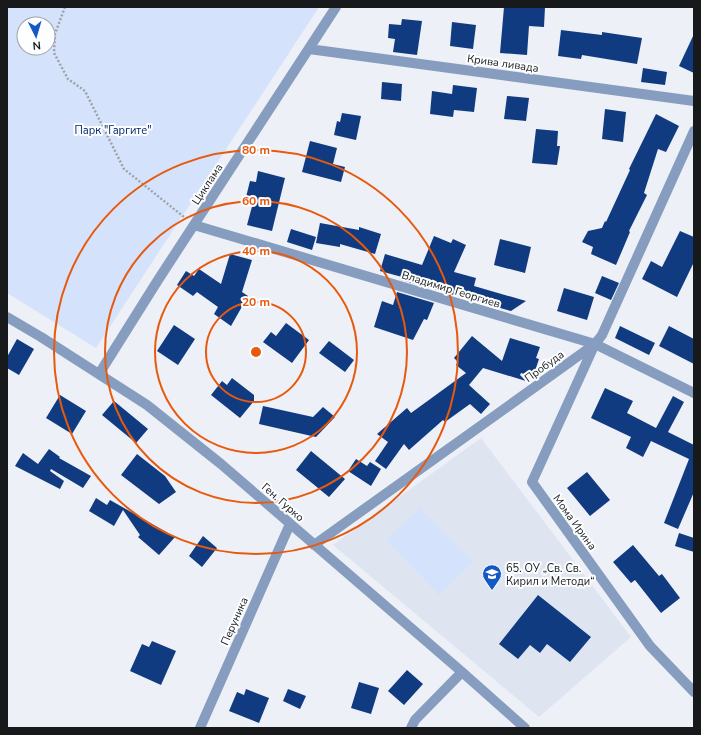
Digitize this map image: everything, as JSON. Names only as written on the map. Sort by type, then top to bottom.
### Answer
[{"type":"street","name":"Циклама","points":[[99,374],[158,280],[336,7]]},
{"type":"street","name":"Крива ливада","points":[[309,49],[694,101]]},
{"type":"street","name":"Пробуда","points":[[314,545],[595,344],[602,335],[694,131]]},
{"type":"street","name":"Владимир Георгиев","points":[[194,225],[595,344],[694,393]]},
{"type":"street","name":"Ген. Гурко","points":[[7,317],[147,405],[221,464],[525,728]]},
{"type":"street","name":"Мома Ирина","points":[[595,344],[532,482],[650,646],[694,692]]},
{"type":"street","name":"Перуника","points":[[200,728],[290,524]]},
{"type":"street","points":[[411,728],[415,720],[462,672]]},
{"type":"path","points":[[65,7],[55,34],[54,53],[68,79],[85,91],[124,169],[194,225]]},
{"type":"shaded area","name":"65. ОУ „Св. Св. Кирил и Методи“","points":[[481,438],[631,637],[539,717],[333,545]]},
{"type":"green space","name":"Парк \"Гаргите\"","points":[[7,7],[319,7],[96,348],[7,293]]},
{"type":"green space","points":[[420,508],[473,562],[439,595],[386,540]]},
{"type":"building","points":[[504,7],[545,7],[544,27],[529,26],[527,55],[500,53]]},
{"type":"building","points":[[402,19],[422,21],[417,55],[393,52],[395,39],[388,38],[389,24],[401,25]]},
{"type":"building","points":[[452,22],[476,25],[473,49],[450,46]]},
{"type":"building","points":[[561,30],[602,35],[602,32],[642,38],[637,64],[582,55],[581,59],[558,56]]},
{"type":"building","points":[[694,34],[694,73],[679,66]]},
{"type":"building","points":[[643,68],[667,72],[665,85],[641,82]]},
{"type":"building","points":[[382,82],[402,84],[401,101],[381,99]]},
{"type":"building","points":[[453,85],[477,88],[474,112],[454,110],[453,117],[430,114],[432,91],[452,94]]},
{"type":"building","points":[[507,96],[529,98],[526,121],[504,119]]},
{"type":"building","points":[[605,109],[626,112],[623,142],[602,139]]},
{"type":"building","points":[[342,113],[361,116],[356,140],[334,135],[337,121],[340,122]]},
{"type":"building","points":[[656,114],[679,126],[666,152],[658,149],[644,193],[647,195],[629,231],[630,232],[616,265],[591,254],[593,247],[582,242],[588,231],[602,228],[605,221],[606,222],[630,170],[629,169]]},
{"type":"building","points":[[536,129],[558,131],[557,146],[560,146],[557,165],[532,163]]},
{"type":"building","points":[[310,141],[337,148],[333,164],[345,167],[341,182],[302,172]]},
{"type":"building","points":[[258,171],[285,178],[272,231],[247,225],[254,199],[246,197],[250,181],[256,182]]},
{"type":"building","points":[[320,223],[359,230],[359,227],[381,234],[375,254],[340,244],[340,247],[316,243]]},
{"type":"building","points":[[291,229],[316,237],[312,250],[287,242]]},
{"type":"building","points":[[680,231],[694,237],[694,262],[677,297],[642,279],[651,261],[662,267]]},
{"type":"building","points":[[434,236],[451,243],[453,239],[466,245],[454,272],[476,278],[474,286],[526,301],[511,311],[401,280],[402,277],[380,271],[385,254],[422,265]]},
{"type":"building","points":[[500,239],[531,247],[525,273],[494,265]]},
{"type":"building","points":[[230,254],[252,260],[242,292],[248,296],[231,326],[214,314],[218,307],[197,292],[193,296],[177,285],[186,271],[194,276],[199,269],[221,284]]},
{"type":"building","points":[[602,276],[619,283],[611,300],[595,293]]},
{"type":"building","points":[[564,288],[594,297],[587,320],[557,311]]},
{"type":"building","points":[[397,292],[434,303],[427,320],[424,319],[413,340],[374,327],[382,301],[393,305]]},
{"type":"building","points":[[286,323],[309,340],[292,363],[263,342],[271,332],[276,336]]},
{"type":"building","points":[[174,325],[195,339],[178,365],[157,351]]},
{"type":"building","points":[[620,326],[655,343],[649,355],[615,338]]},
{"type":"building","points":[[669,326],[694,339],[694,364],[659,346]]},
{"type":"building","points":[[472,336],[502,361],[510,338],[540,347],[536,358],[539,359],[533,377],[521,373],[520,375],[526,381],[483,368],[469,385],[490,404],[481,414],[470,404],[445,422],[443,420],[409,450],[404,444],[386,469],[375,461],[388,442],[377,434],[407,408],[411,413],[466,373],[456,365],[458,362],[454,358]]},
{"type":"building","points":[[17,339],[34,349],[19,375],[7,368],[7,357]]},
{"type":"building","points":[[329,341],[354,360],[345,372],[319,353]]},
{"type":"building","points":[[232,378],[254,395],[254,401],[240,418],[211,395],[222,381],[227,385]]},
{"type":"building","points":[[605,388],[633,401],[627,413],[656,428],[673,396],[684,402],[668,432],[694,445],[694,492],[678,529],[664,523],[689,459],[651,441],[643,457],[626,448],[631,437],[591,418]]},
{"type":"building","points":[[60,395],[86,411],[72,434],[46,418]]},
{"type":"building","points":[[114,401],[148,429],[136,443],[102,415]]},
{"type":"building","points":[[263,406],[313,417],[323,407],[335,417],[316,437],[259,424]]},
{"type":"building","points":[[49,449],[60,457],[59,458],[91,476],[83,488],[51,469],[50,471],[64,481],[60,489],[15,466],[23,453],[38,464]]},
{"type":"building","points":[[311,451],[345,479],[329,497],[296,470]]},
{"type":"building","points":[[137,454],[165,476],[176,492],[159,504],[121,475]]},
{"type":"building","points":[[356,459],[367,466],[370,462],[381,469],[371,486],[348,471]]},
{"type":"building","points":[[587,472],[610,500],[590,516],[567,488]]},
{"type":"building","points":[[96,498],[107,505],[110,500],[175,537],[159,555],[138,537],[140,535],[123,510],[114,526],[89,511]]},
{"type":"building","points":[[679,533],[694,538],[694,552],[675,546]]},
{"type":"building","points":[[203,536],[217,548],[202,567],[189,556]]},
{"type":"building","points":[[633,545],[659,576],[662,574],[680,598],[661,613],[635,580],[631,583],[613,562]]},
{"type":"building","points":[[538,595],[591,637],[570,662],[547,644],[540,653],[530,645],[518,659],[499,644]]},
{"type":"building","points":[[152,641],[176,651],[161,685],[130,671],[142,644],[149,647]]},
{"type":"building","points":[[407,670],[423,684],[404,705],[388,691]]},
{"type":"building","points":[[359,682],[379,688],[371,714],[351,708]]},
{"type":"building","points":[[246,689],[269,698],[259,723],[229,711],[237,692],[244,695]]},
{"type":"building","points":[[288,689],[306,696],[300,709],[283,701]]},
{"type":"place","name":"65. ОУ „Св. Св. Кирил и Методи“","points":[[492,591]]}]
